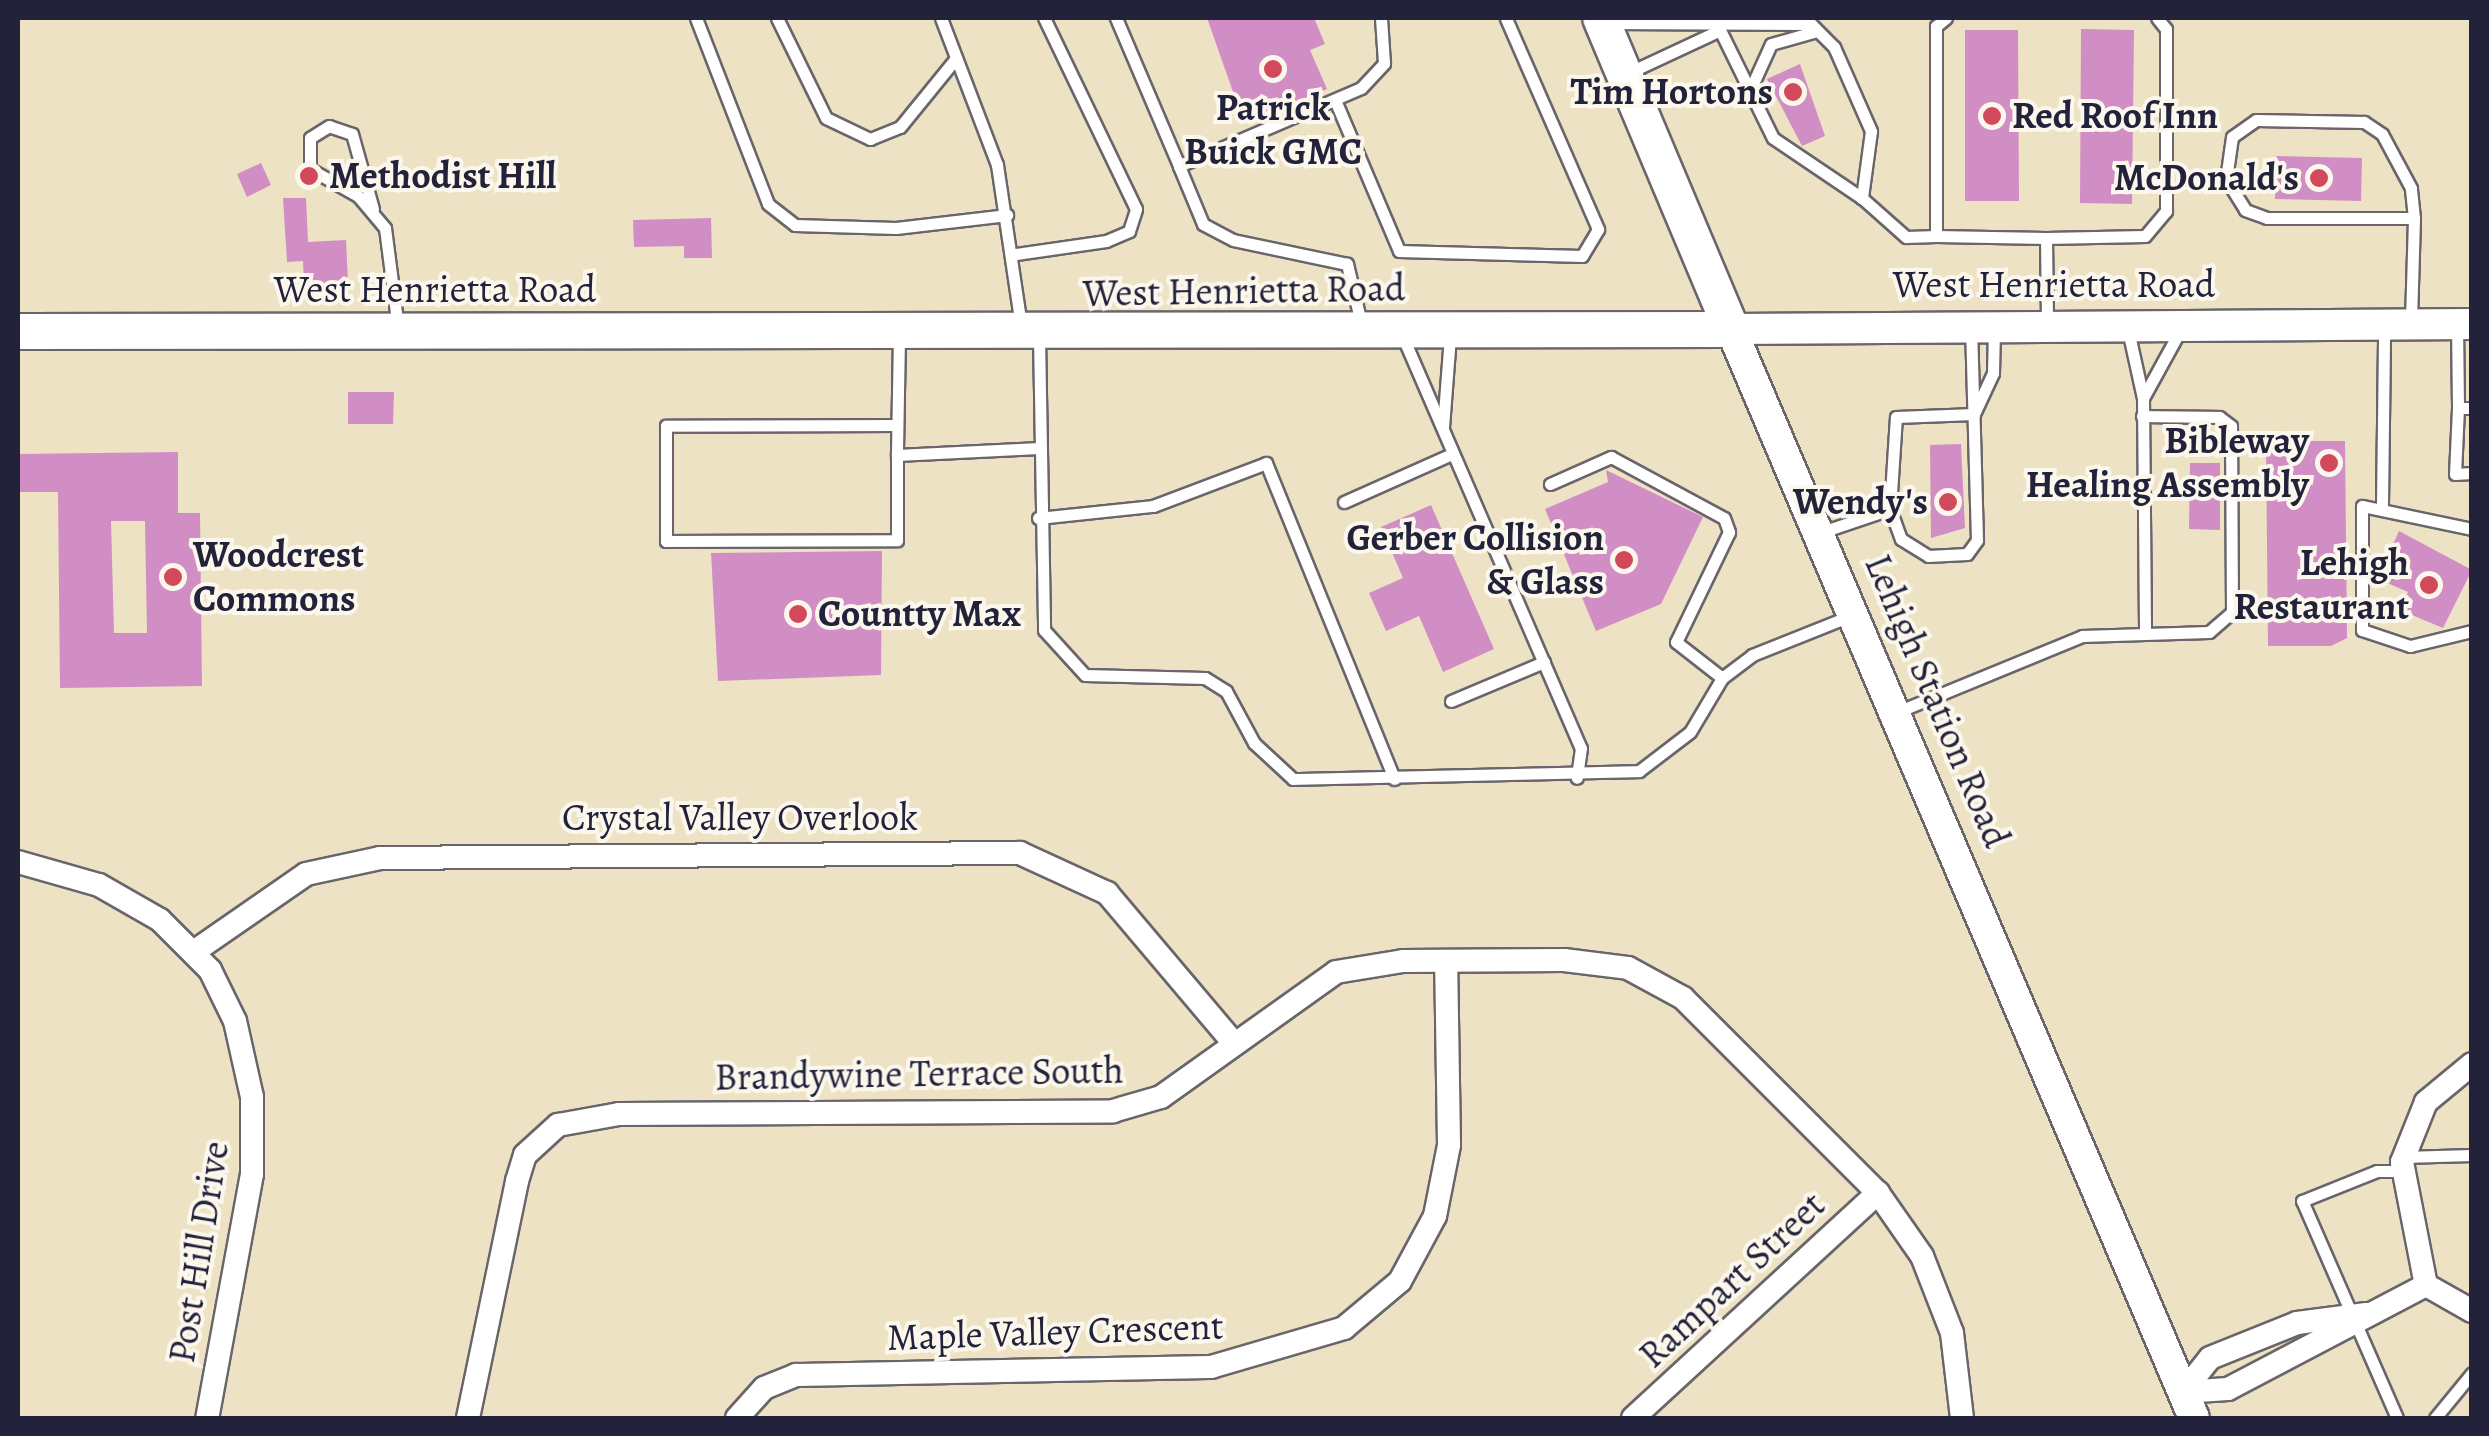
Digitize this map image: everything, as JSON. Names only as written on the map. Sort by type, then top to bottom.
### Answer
[{"type":"main road","name":"Lehigh Station Road","points":[[1601,20],[1731,329]]},
{"type":"main road","name":"West Henrietta Road","points":[[18,331],[1030,336],[1731,329]]},
{"type":"street","name":"West Henrietta Road","points":[[1731,329],[2464,324]]},
{"type":"street","name":"Lehigh Station Road","points":[[1731,329],[2189,1405]]},
{"type":"street","name":"Crystal Valley Overlook","points":[[195,951],[306,874],[380,858],[1020,854],[1108,892],[1233,1042]]},
{"type":"street","name":"Post Hill Drive","points":[[18,862],[129,900],[195,951],[235,1021],[255,1135],[207,1418]]},
{"type":"street","name":"Brandywine Terrace South","points":[[468,1418],[517,1181],[525,1155],[558,1125],[619,1114],[1113,1111],[1161,1097],[1336,972],[1446,963],[1602,962],[1655,980],[1878,1192],[1922,1256],[1952,1334],[1962,1418]]},
{"type":"street","name":"Maple Valley Crescent","points":[[738,1418],[764,1388],[796,1375],[1211,1367],[1344,1328],[1400,1281],[1435,1216],[1449,1145],[1446,963]]},
{"type":"street","points":[[2426,1286],[2402,1164],[2426,1102],[2472,1064]]},
{"type":"street","name":"Rampart Street","points":[[1633,1418],[1878,1192]]},
{"type":"street","points":[[2189,1405],[2228,1389],[2426,1286]]},
{"type":"street","points":[[2426,1286],[2472,1311]]},
{"type":"street","points":[[2189,1405],[2210,1358],[2298,1323],[2359,1318]]},
{"type":"lane","points":[[696,18],[768,204],[795,225],[896,228],[1008,214]]},
{"type":"lane","points":[[777,18],[826,118],[870,139],[900,128],[956,58]]},
{"type":"lane","points":[[941,18],[1008,214],[1030,336],[1039,448],[1044,630],[1068,664],[1084,675],[1205,678],[1226,691],[1254,743],[1293,780],[1577,778],[1658,760],[1690,732],[1722,678],[1752,655],[1854,614]]},
{"type":"lane","points":[[1016,254],[1106,241],[1129,232],[1136,209],[1044,18]]},
{"type":"lane","points":[[1116,18],[1204,224],[1233,240],[1347,264],[1360,294],[1362,333]]},
{"type":"lane","points":[[1179,166],[1335,100],[1384,64],[1382,18]]},
{"type":"lane","points":[[1335,100],[1399,251],[1582,256],[1598,229],[1506,18]]},
{"type":"lane","points":[[1936,236],[1936,26],[1946,18]]},
{"type":"lane","points":[[1720,30],[1773,138],[1862,198],[1906,237],[2144,236],[2166,210],[2166,28],[2157,18]]},
{"type":"lane","points":[[1601,20],[1720,30],[1786,20],[1817,31],[1834,48],[1871,131],[1862,198]]},
{"type":"lane","points":[[1624,75],[1720,30]]},
{"type":"lane","points":[[1750,88],[1771,44],[1817,31]]},
{"type":"lane","points":[[2382,504],[2398,325],[2414,218],[2411,188],[2382,134],[2364,122],[2256,120],[2232,137],[2224,162],[2245,210],[2268,218],[2414,218]]},
{"type":"lane","points":[[373,210],[310,169],[310,138],[328,126],[352,134],[373,210],[391,247],[399,332]]},
{"type":"lane","points":[[2046,238],[2048,328]]},
{"type":"lane","points":[[2464,324],[2465,408],[2454,474],[2472,473]]},
{"type":"lane","points":[[2127,327],[2143,398],[2145,634]]},
{"type":"lane","points":[[2143,398],[2182,327]]},
{"type":"lane","points":[[1974,414],[1992,373],[1982,328]]},
{"type":"lane","points":[[1974,414],[1896,418],[1890,508],[1914,550],[1972,548],[1974,414],[1982,328]]},
{"type":"lane","points":[[1401,332],[1581,748],[1577,778]]},
{"type":"lane","points":[[1443,431],[1451,332]]},
{"type":"lane","points":[[897,425],[666,426],[666,541],[898,540],[899,335]]},
{"type":"lane","points":[[1896,712],[2082,636],[2208,632],[2232,612],[2234,440],[2219,417],[2142,416]]},
{"type":"lane","points":[[897,455],[1039,448]]},
{"type":"lane","points":[[1344,502],[1452,454]]},
{"type":"lane","points":[[1550,484],[1612,456],[1724,518],[1729,532],[1676,642],[1722,678]]},
{"type":"lane","points":[[1038,518],[1154,506],[1266,463],[1394,779]]},
{"type":"lane","points":[[2472,529],[2382,504],[2362,506],[2362,630],[2410,646],[2472,631]]},
{"type":"lane","points":[[1819,533],[1890,508]]},
{"type":"lane","points":[[1451,701],[1544,662]]},
{"type":"lane","points":[[2397,1418],[2359,1318],[2302,1201],[2402,1164],[2472,1155]]},
{"type":"lane","points":[[2436,1418],[2472,1373]]},
{"type":"building","name":"Patrick Buick GMC","points":[[1207,18],[1314,18],[1325,44],[1310,50],[1327,89],[1244,123]]},
{"type":"building","name":"Red Roof Inn","points":[[2081,29],[2134,30],[2132,204],[2080,203]]},
{"type":"building","name":"Red Roof Inn","points":[[1965,30],[2018,30],[2019,201],[1965,201]]},
{"type":"building","name":"Tim Hortons","points":[[1800,64],[1825,136],[1802,146],[1767,79]]},
{"type":"building","name":"McDonald's","points":[[2276,156],[2362,158],[2361,201],[2275,199]]},
{"type":"building","points":[[261,163],[271,185],[247,197],[237,174]]},
{"type":"building","points":[[283,198],[306,198],[308,242],[346,240],[348,283],[304,285],[303,261],[287,262]]},
{"type":"building","points":[[711,218],[712,258],[684,258],[684,246],[634,247],[633,220]]},
{"type":"building","points":[[348,392],[394,392],[393,424],[348,424]]},
{"type":"building","points":[[2266,441],[2345,441],[2347,638],[2331,646],[2268,646]]},
{"type":"building","name":"Wendy's","points":[[1961,444],[1965,528],[1931,538],[1930,445]]},
{"type":"building","name":"Woodcrest Commons","points":[[178,452],[178,513],[200,513],[202,686],[60,688],[58,492],[18,492],[18,454]],"holes":[[[111,521],[145,521],[147,633],[114,633]]]},
{"type":"building","points":[[2190,463],[2220,463],[2220,530],[2189,529]]},
{"type":"building","name":"Gerber Collision & Glass","points":[[1606,470],[1703,517],[1661,604],[1596,631],[1545,509],[1608,482]]},
{"type":"building","points":[[1431,505],[1494,649],[1443,672],[1419,616],[1386,631],[1369,593],[1403,578],[1381,527]]},
{"type":"building","name":"Lehigh Restaurant","points":[[2399,531],[2472,570],[2443,628],[2400,610],[2408,592],[2378,579]]},
{"type":"building","name":"Countty Max","points":[[882,551],[881,675],[718,681],[711,553]]},
{"type":"place","name":"Patrick Buick GMC","points":[[1273,69]]},
{"type":"place","name":"Tim Hortons","points":[[1793,92]]},
{"type":"place","name":"Red Roof Inn","points":[[1992,116]]},
{"type":"place","name":"Methodist Hill","points":[[309,176]]},
{"type":"place","name":"McDonald's","points":[[2319,178]]},
{"type":"place","name":"Bibleway Healing Assembly","points":[[2329,463]]},
{"type":"place","name":"Wendy's","points":[[1948,502]]},
{"type":"place","name":"Gerber Collision & Glass","points":[[1624,560]]},
{"type":"place","name":"Woodcrest Commons","points":[[173,577]]},
{"type":"place","name":"Lehigh Restaurant","points":[[2429,585]]},
{"type":"place","name":"Countty Max","points":[[798,614]]}]
